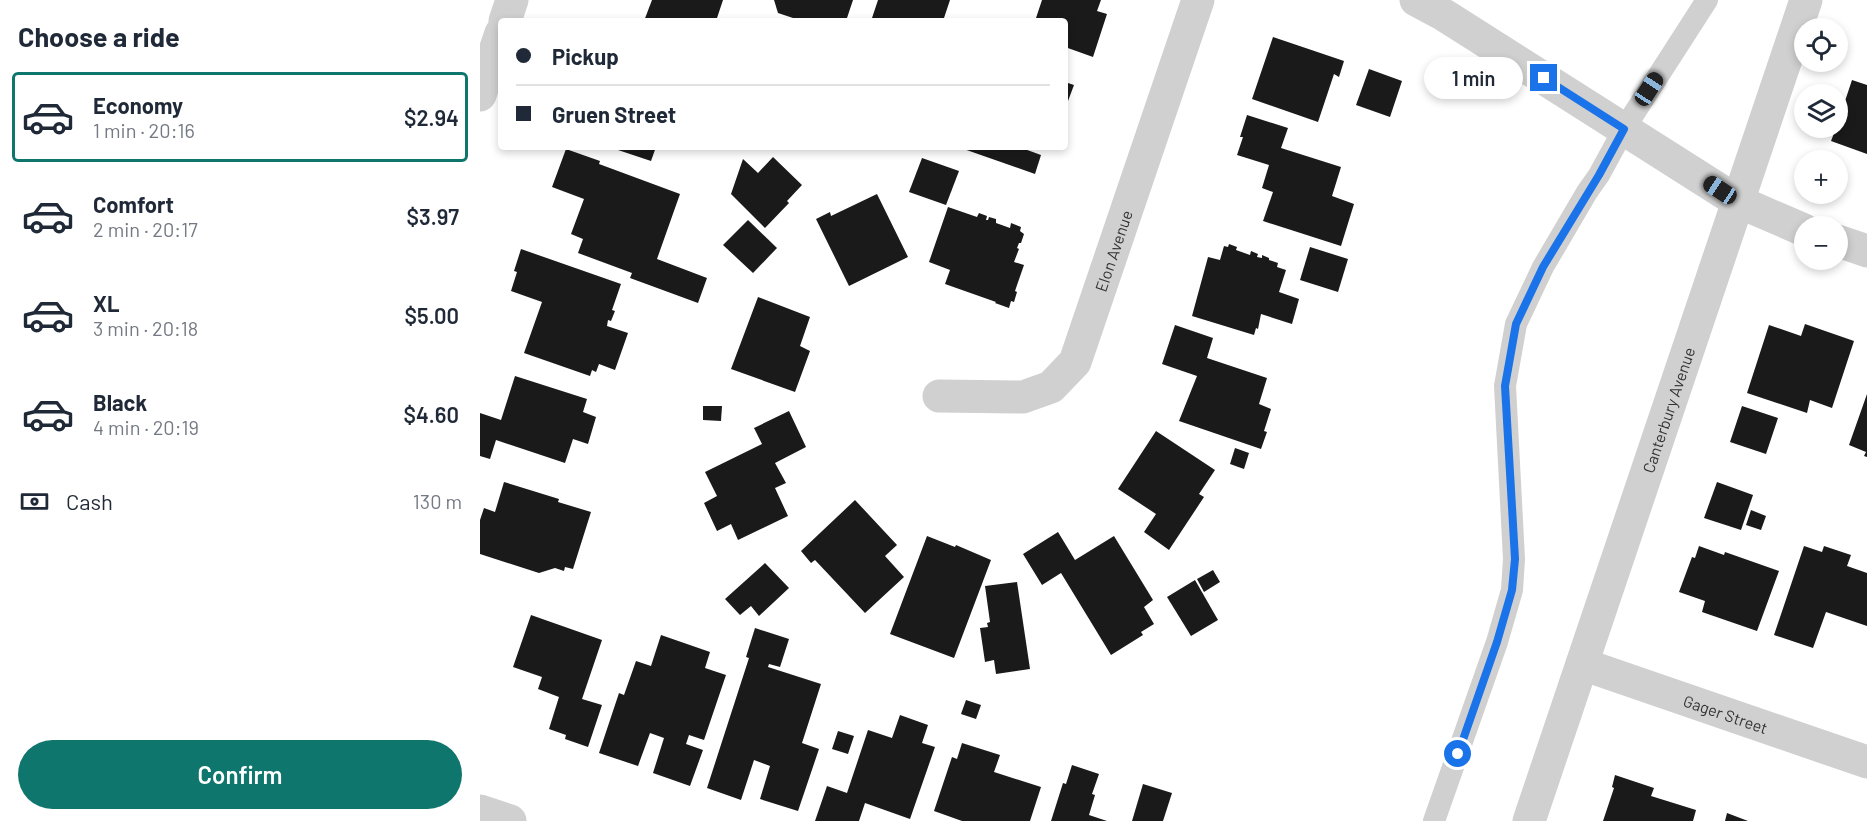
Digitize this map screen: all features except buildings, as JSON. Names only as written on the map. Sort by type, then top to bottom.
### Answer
[{"type":"street","points":[[506,18],[512,0]]},
{"type":"street","name":"Elon Avenue","points":[[939,396],[1023,397],[1051,387],[1075,362],[1198,0]]},
{"type":"street","points":[[1416,0],[1444,15],[1737,201],[1794,226]]},
{"type":"street","name":"Canterbury Avenue","points":[[1528,821],[1806,0]]},
{"type":"street","points":[[480,94],[498,42]]},
{"type":"street","points":[[1848,244],[1867,251]]},
{"type":"street","name":"Gager Street","points":[[1582,664],[1867,762]]},
{"type":"street","points":[[480,811],[510,821]]},
{"type":"lane","points":[[1434,821],[1493,653],[1512,590],[1515,559],[1505,386],[1516,324],[1543,267],[1624,129],[1707,0]]},
{"type":"route","points":[[1458,754],[1497,642],[1512,590],[1515,559],[1505,386],[1516,324],[1543,267],[1624,129],[1544,78]]}]
